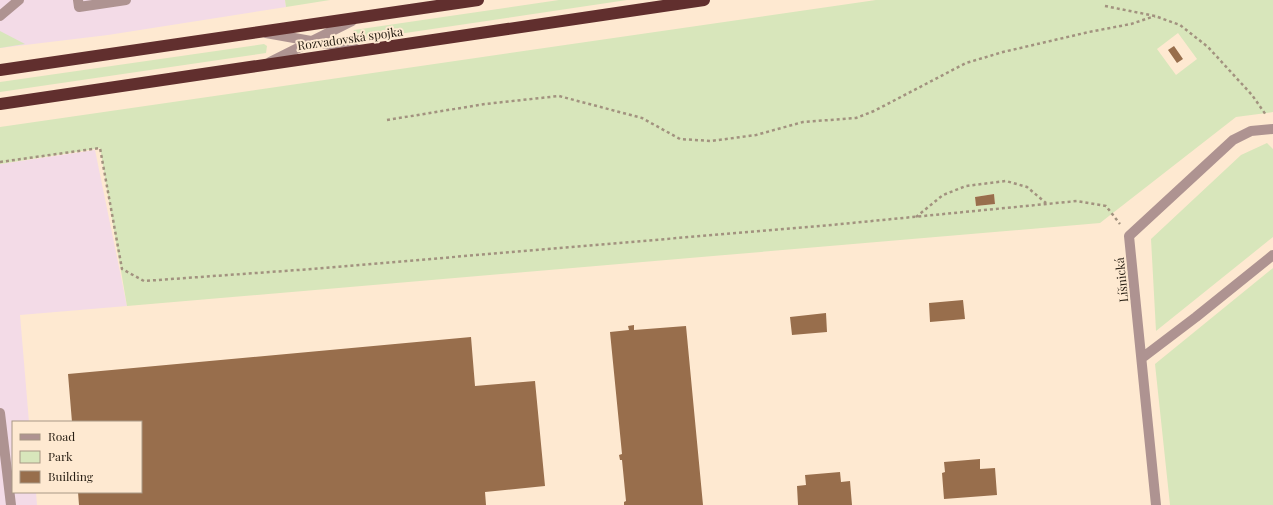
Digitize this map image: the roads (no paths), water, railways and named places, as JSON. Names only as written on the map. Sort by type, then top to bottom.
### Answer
[{"type":"highway","name":"Rozvadovská spojka","points":[[0,70],[478,0]]},
{"type":"highway","name":"Rozvadovská spojka","points":[[0,104],[704,0]]},
{"type":"street","points":[[0,16],[18,0]]},
{"type":"street","points":[[78,0],[79,7],[126,0]]},
{"type":"street","points":[[264,65],[358,18]]},
{"type":"street","points":[[260,32],[363,50]]},
{"type":"street","name":"Líšnická","points":[[1156,505],[1129,236],[1233,140],[1251,131],[1273,129]]},
{"type":"street","points":[[1142,358],[1273,255]]},
{"type":"street","points":[[0,413],[11,505]]}]
